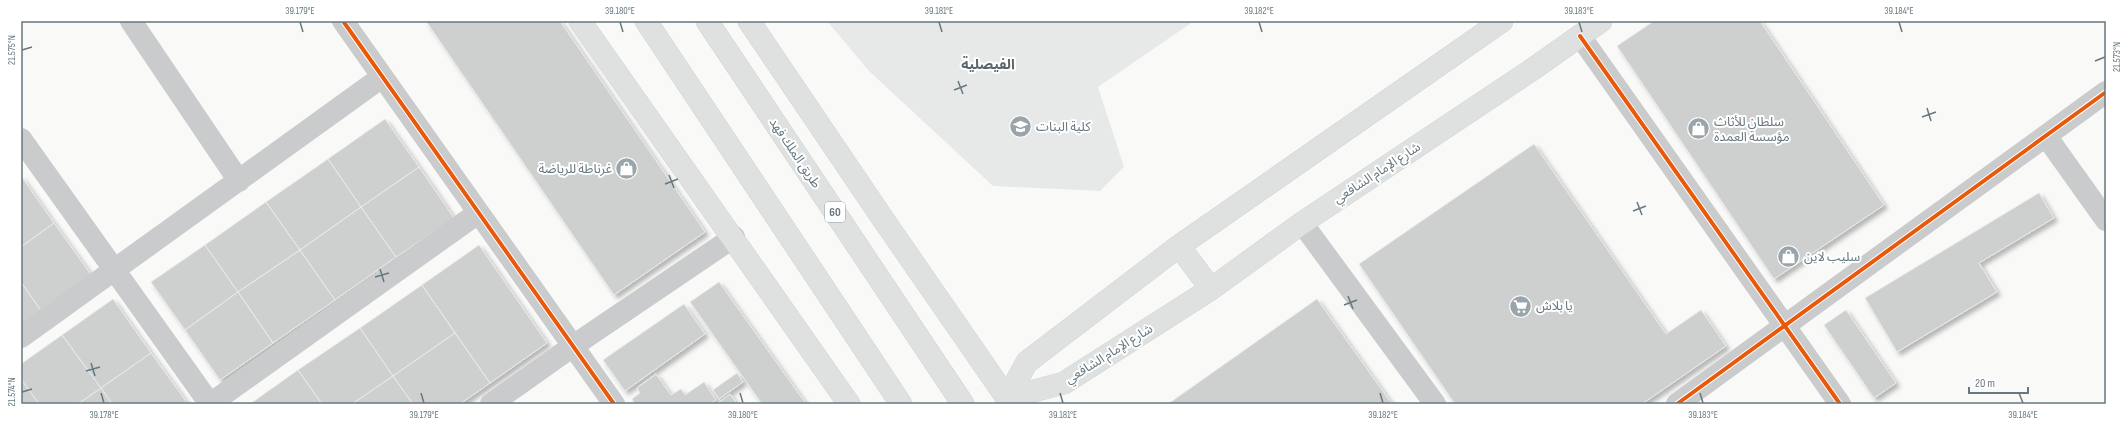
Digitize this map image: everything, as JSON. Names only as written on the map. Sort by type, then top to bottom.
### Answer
[{"type":"main road","points":[[580,21],[652,125],[734,237],[849,404]]},
{"type":"main road","points":[[589,21],[652,125]]},
{"type":"main road","points":[[646,21],[901,404]]},
{"type":"main road","name":"طريق الملك فهد","points":[[707,21],[963,404]]},
{"type":"main road","points":[[749,21],[1009,401]]},
{"type":"main road","points":[[1009,401],[1027,362],[1179,246],[1502,21]]},
{"type":"main road","name":"شارع الإمام الشافعي","points":[[1009,401],[1064,383],[1211,289],[1302,223],[1530,72],[1601,21]]},
{"type":"main road","points":[[1179,246],[1211,289]]},
{"type":"street","points":[[131,21],[239,181]]},
{"type":"street","points":[[343,21],[614,404]]},
{"type":"street","points":[[1580,36],[1840,404]]},
{"type":"street","points":[[21,337],[382,77]]},
{"type":"street","points":[[1677,404],[2106,92]]},
{"type":"street","points":[[2046,136],[2106,220]]},
{"type":"street","points":[[21,139],[210,404],[478,213]]},
{"type":"street","points":[[1302,223],[1435,404]]},
{"type":"street","points":[[491,404],[573,346],[734,237]]},
{"type":"shaded area","name":"كلية البنات","points":[[827,21],[1194,21],[1098,87],[1124,167],[1100,191],[993,186],[869,71]]},
{"type":"building","points":[[426,21],[560,21],[705,232],[614,295]]},
{"type":"building","points":[[1654,21],[1760,21],[1884,205],[1774,279],[1617,46]]},
{"type":"building","points":[[385,119],[419,167],[361,207],[328,159]]},
{"type":"building","points":[[1534,144],[1666,334],[1701,310],[1726,346],[1642,404],[1455,404],[1359,264]]},
{"type":"building","points":[[328,159],[361,207],[300,250],[266,202]]},
{"type":"building","points":[[419,167],[454,218],[396,257],[361,207]]},
{"type":"building","points":[[21,176],[54,223],[21,247]]},
{"type":"building","points":[[2039,193],[2054,218],[1979,263],[1997,292],[1897,352],[1865,298]]},
{"type":"building","points":[[266,202],[300,250],[238,292],[205,245]]},
{"type":"building","points":[[361,207],[396,257],[335,300],[300,250]]},
{"type":"building","points":[[54,223],[92,276],[42,312],[21,282],[21,247]]},
{"type":"building","points":[[205,245],[238,292],[185,330],[151,282]]},
{"type":"building","points":[[479,245],[547,343],[490,383],[422,285]]},
{"type":"building","points":[[300,250],[335,300],[273,343],[238,292]]},
{"type":"building","points":[[21,282],[42,312],[21,326]]},
{"type":"building","points":[[719,282],[806,404],[762,404],[690,302]]},
{"type":"building","points":[[422,285],[455,333],[393,376],[360,328]]},
{"type":"building","points":[[238,292],[273,343],[220,380],[185,330]]},
{"type":"building","points":[[113,299],[151,353],[101,388],[62,335]]},
{"type":"building","points":[[1317,299],[1392,404],[1168,404]]},
{"type":"building","points":[[684,304],[705,334],[625,391],[603,360]]},
{"type":"building","points":[[1846,310],[1896,383],[1874,398],[1824,325]]},
{"type":"building","points":[[360,328],[393,376],[352,404],[322,404],[298,370]]},
{"type":"building","points":[[455,333],[490,383],[460,404],[413,404],[393,376]]},
{"type":"building","points":[[62,335],[101,388],[78,404],[39,404],[21,379],[21,364]]},
{"type":"building","points":[[151,353],[188,404],[112,404],[101,388]]},
{"type":"building","points":[[298,370],[322,404],[250,404]]},
{"type":"building","points":[[737,373],[743,382],[719,399],[713,390]]},
{"type":"building","points":[[656,374],[671,395],[681,389],[685,395],[704,382],[716,400],[710,404],[635,404],[632,399],[640,393],[637,388]]},
{"type":"building","points":[[393,376],[413,404],[352,404]]},
{"type":"building","points":[[21,379],[39,404],[21,404]]},
{"type":"building","points":[[101,388],[112,404],[78,404]]},
{"type":"building","points":[[730,394],[737,404],[717,404]]},
{"type":"cycle path","points":[[343,21],[614,404]]},
{"type":"cycle path","points":[[1580,36],[1840,404]]},
{"type":"cycle path","points":[[1677,404],[2106,92]]},
{"type":"place","name":"كلية البنات","points":[[1020,127]]},
{"type":"place","name":"سلطان للأثاث مؤسسة العمدة","points":[[1698,129]]},
{"type":"place","name":"غرناطة للرياضة","points":[[627,169]]},
{"type":"place","name":"سليب لاين","points":[[1788,257]]},
{"type":"place","name":"يا بلاش","points":[[1521,306]]},
{"type":"district","name":"الفيصلية","points":[[988,64]]}]
